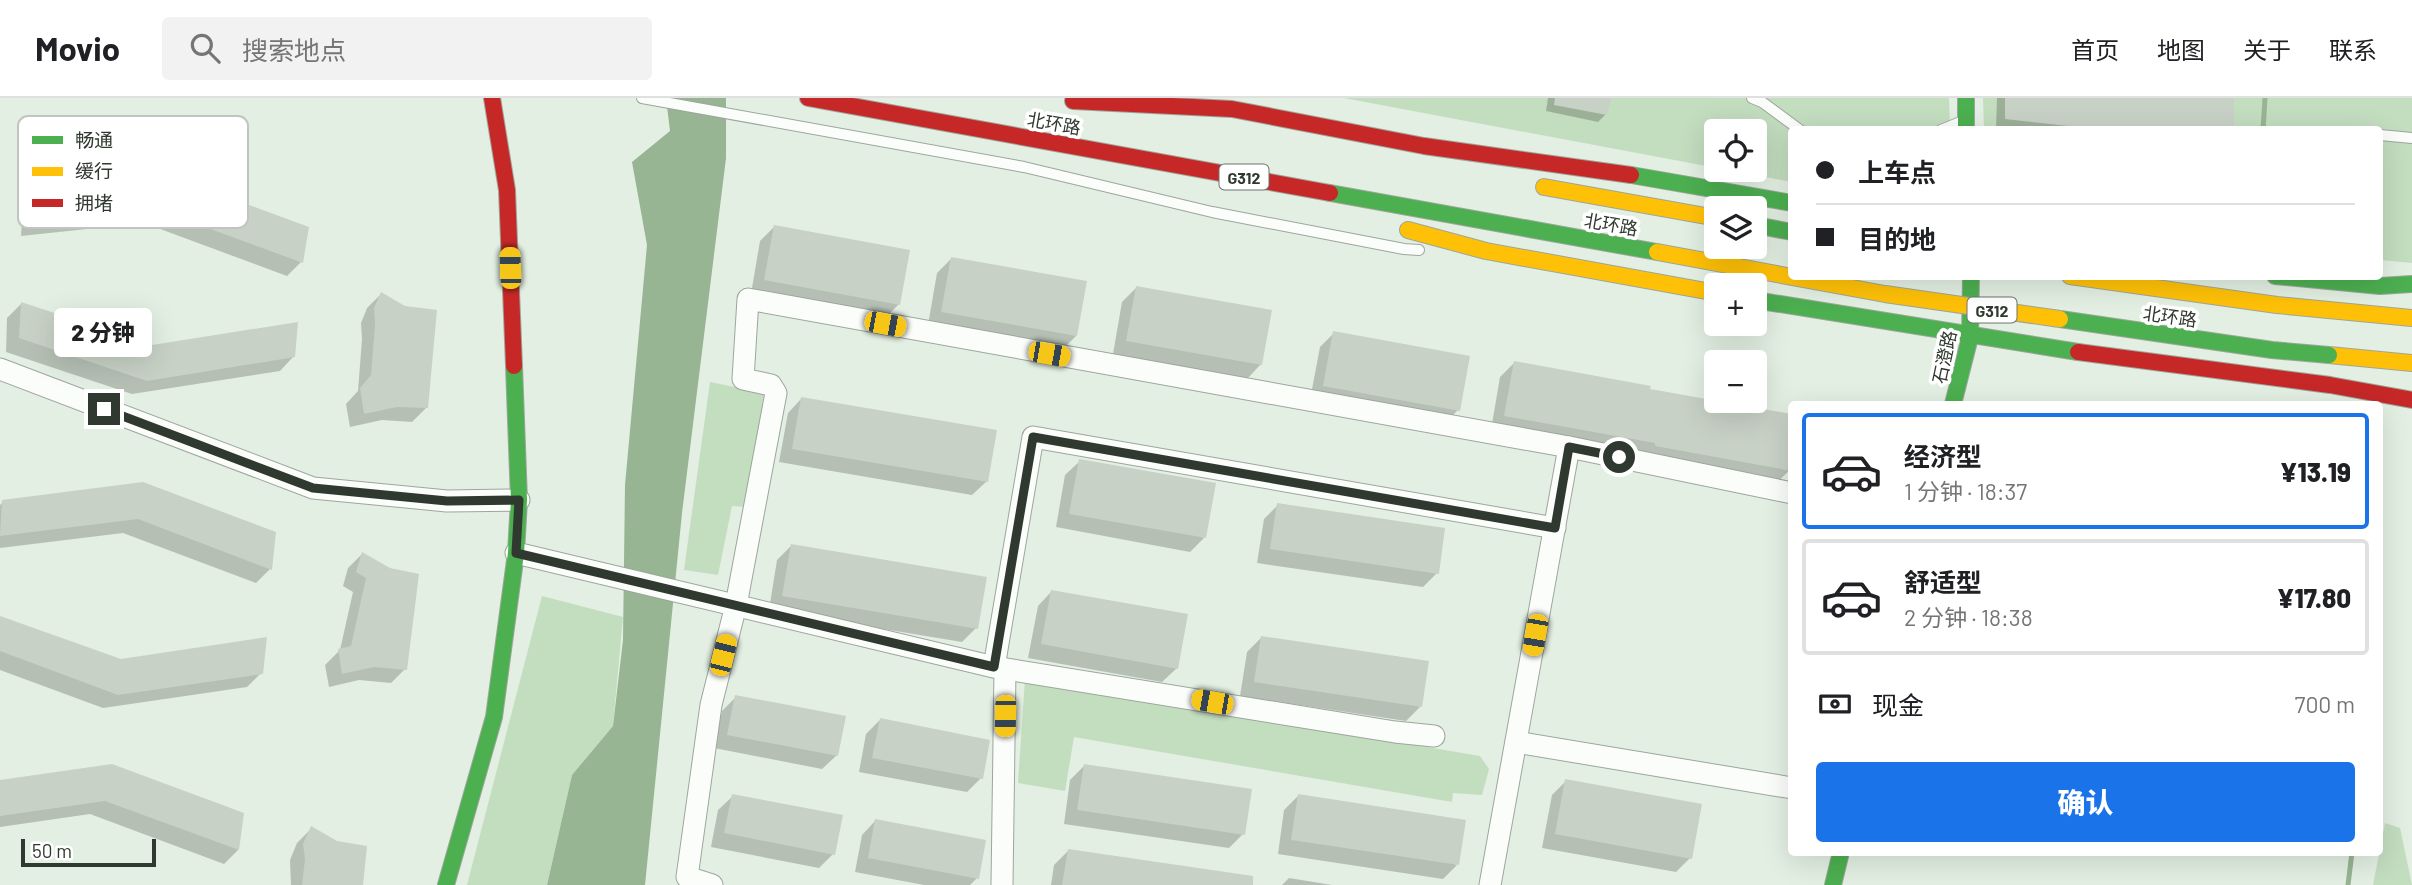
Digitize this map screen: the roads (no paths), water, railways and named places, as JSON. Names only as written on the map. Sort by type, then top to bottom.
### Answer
[{"type":"main road","points":[[446,885],[494,717],[516,553],[519,500],[507,190],[492,98]]},
{"type":"main road","name":"北环路","points":[[808,98],[1788,276]]},
{"type":"main road","name":"北环路","points":[[1056,98],[1196,123]]},
{"type":"main road","points":[[1966,98],[1966,125]]},
{"type":"main road","points":[[1073,101],[1232,109],[1424,145],[1601,170],[1788,202]]},
{"type":"main road","points":[[1085,149],[1175,182]]},
{"type":"main road","name":"北环路","points":[[1525,183],[1704,216]]},
{"type":"main road","points":[[1213,196],[1239,201]]},
{"type":"main road","points":[[1767,227],[1788,231]]},
{"type":"main road","points":[[1396,228],[1486,251],[1704,291]]},
{"type":"main road","name":"北环路","points":[[1810,280],[1898,296],[2272,350],[2412,363]]},
{"type":"main road","name":"石澄路","points":[[1954,401],[1970,337],[1971,280]]},
{"type":"main road","name":"北环路","points":[[2099,280],[2277,305],[2412,318]]},
{"type":"main road","points":[[2311,280],[2412,289]]},
{"type":"main road","points":[[2380,286],[2412,284]]},
{"type":"main road","points":[[1767,302],[1970,337],[2178,366],[2412,393]]},
{"type":"main road","points":[[2366,389],[2412,400]]},
{"type":"main road","points":[[1833,885],[1840,856]]},
{"type":"street","points":[[712,885],[687,877],[711,705],[736,605],[776,393],[771,385],[743,379],[748,299],[1569,447],[1788,492]]},
{"type":"street","points":[[0,369],[313,488],[447,501],[519,500]]},
{"type":"street","points":[[1002,885],[1000,668],[1033,437],[1555,528]]},
{"type":"street","points":[[1490,885],[1569,447]]},
{"type":"street","points":[[516,553],[1000,668],[1434,736]]},
{"type":"street","points":[[1516,742],[1788,787]]},
{"type":"lane","points":[[642,98],[1024,167],[1212,212],[1404,249],[1486,251]]},
{"type":"lane","points":[[1752,98],[1762,102],[1795,126]]},
{"type":"lane","points":[[2383,135],[2412,138]]},
{"type":"lane","points":[[1495,144],[1601,170]]},
{"type":"waterway","points":[[2263,126],[2265,98]]},
{"type":"waterway","points":[[2348,885],[2352,856]]}]
